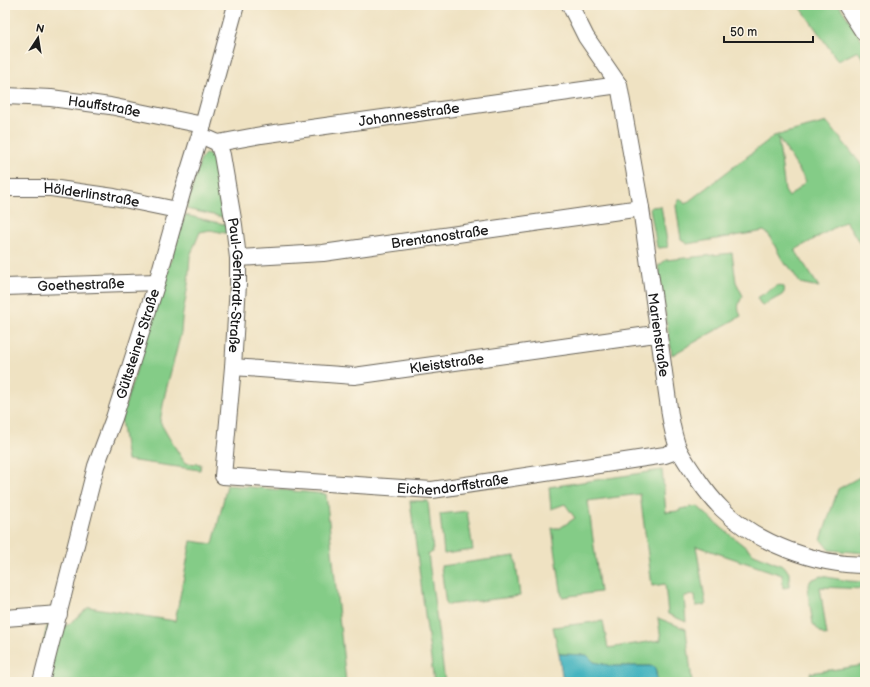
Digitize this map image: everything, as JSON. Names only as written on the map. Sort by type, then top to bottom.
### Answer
[{"type":"main road","points":[[849,5],[865,30]]},
{"type":"street","name":"Gültsteiner Straße","points":[[41,682],[96,466],[158,282],[177,210],[202,130],[236,5]]},
{"type":"street","name":"Marienstraße","points":[[570,5],[586,37],[619,85],[641,208],[672,427],[679,450],[708,493],[722,509],[739,523],[758,535],[778,546],[806,556],[837,563],[865,565]]},
{"type":"street","name":"Johannesstraße","points":[[218,142],[619,85]]},
{"type":"street","name":"Hauffstraße","points":[[5,96],[51,98],[110,106],[202,130]]},
{"type":"street","points":[[202,130],[218,142]]},
{"type":"street","name":"Paul-Gerhardt-Straße","points":[[218,142],[222,155],[238,258],[238,284],[233,366],[223,476]]},
{"type":"street","name":"Hölderlinstraße","points":[[5,188],[58,189],[114,197],[177,210]]},
{"type":"street","name":"Brentanostraße","points":[[238,258],[323,253],[641,208]]},
{"type":"street","name":"Goethestraße","points":[[5,287],[158,282]]},
{"type":"street","name":"Kleiststraße","points":[[233,366],[354,376],[640,336],[660,335]]},
{"type":"street","name":"Eichendorffstraße","points":[[223,476],[432,490],[665,455],[679,450]]},
{"type":"street","points":[[5,618],[59,614]]},
{"type":"green space","points":[[799,5],[839,5],[865,44],[865,62],[858,51],[838,61]]},
{"type":"green space","points":[[827,122],[865,169],[865,252],[846,221],[795,250],[819,287],[800,283],[788,265],[785,265],[769,235],[764,231],[687,244],[681,239],[676,206],[680,198],[685,204],[774,136]],"holes":[[[778,137],[806,181],[789,197],[785,191]]]},
{"type":"green space","points":[[205,154],[215,157],[227,218],[186,209],[201,158]]},
{"type":"green space","points":[[661,206],[668,247],[659,248],[657,247],[650,208]]},
{"type":"green space","points":[[185,215],[228,225],[230,234],[210,230],[200,232],[190,256],[188,285],[181,333],[165,394],[160,422],[185,463],[201,464],[200,470],[127,460],[121,419]]},
{"type":"green space","points":[[732,253],[736,282],[743,296],[739,306],[741,316],[672,355],[658,266],[666,260]]},
{"type":"green space","points":[[779,285],[784,287],[783,294],[762,306],[757,298]]},
{"type":"green space","points":[[662,470],[666,512],[680,511],[680,509],[697,506],[754,554],[785,567],[789,573],[789,587],[783,588],[782,575],[696,546],[706,605],[696,606],[695,595],[684,596],[686,622],[668,614],[665,584],[652,586],[640,494],[588,501],[600,592],[562,597],[552,528],[560,528],[575,518],[565,504],[551,509],[549,487]]},
{"type":"green space","points":[[865,474],[865,553],[829,550],[821,540],[838,489]]},
{"type":"green space","points":[[227,485],[326,494],[346,682],[35,682],[47,626],[68,625],[89,607],[175,621],[191,541],[213,544]]},
{"type":"green space","points":[[410,501],[428,501],[433,552],[428,554],[445,682],[434,682]]},
{"type":"green space","points":[[467,511],[473,550],[444,554],[440,514]]},
{"type":"green space","points":[[515,556],[520,596],[446,605],[441,566]]},
{"type":"green space","points":[[821,576],[865,582],[865,589],[820,587],[827,636],[822,634],[813,624],[808,594],[811,580]]},
{"type":"green space","points":[[658,618],[686,629],[692,682],[654,682],[657,678],[655,667],[612,666],[594,662],[586,655],[559,654],[553,627],[603,621],[608,648],[661,640]]},
{"type":"green space","points":[[865,665],[865,682],[811,682],[810,673]]},
{"type":"water","points":[[559,654],[587,655],[594,662],[612,666],[655,667],[657,679],[654,682],[563,682]]}]
